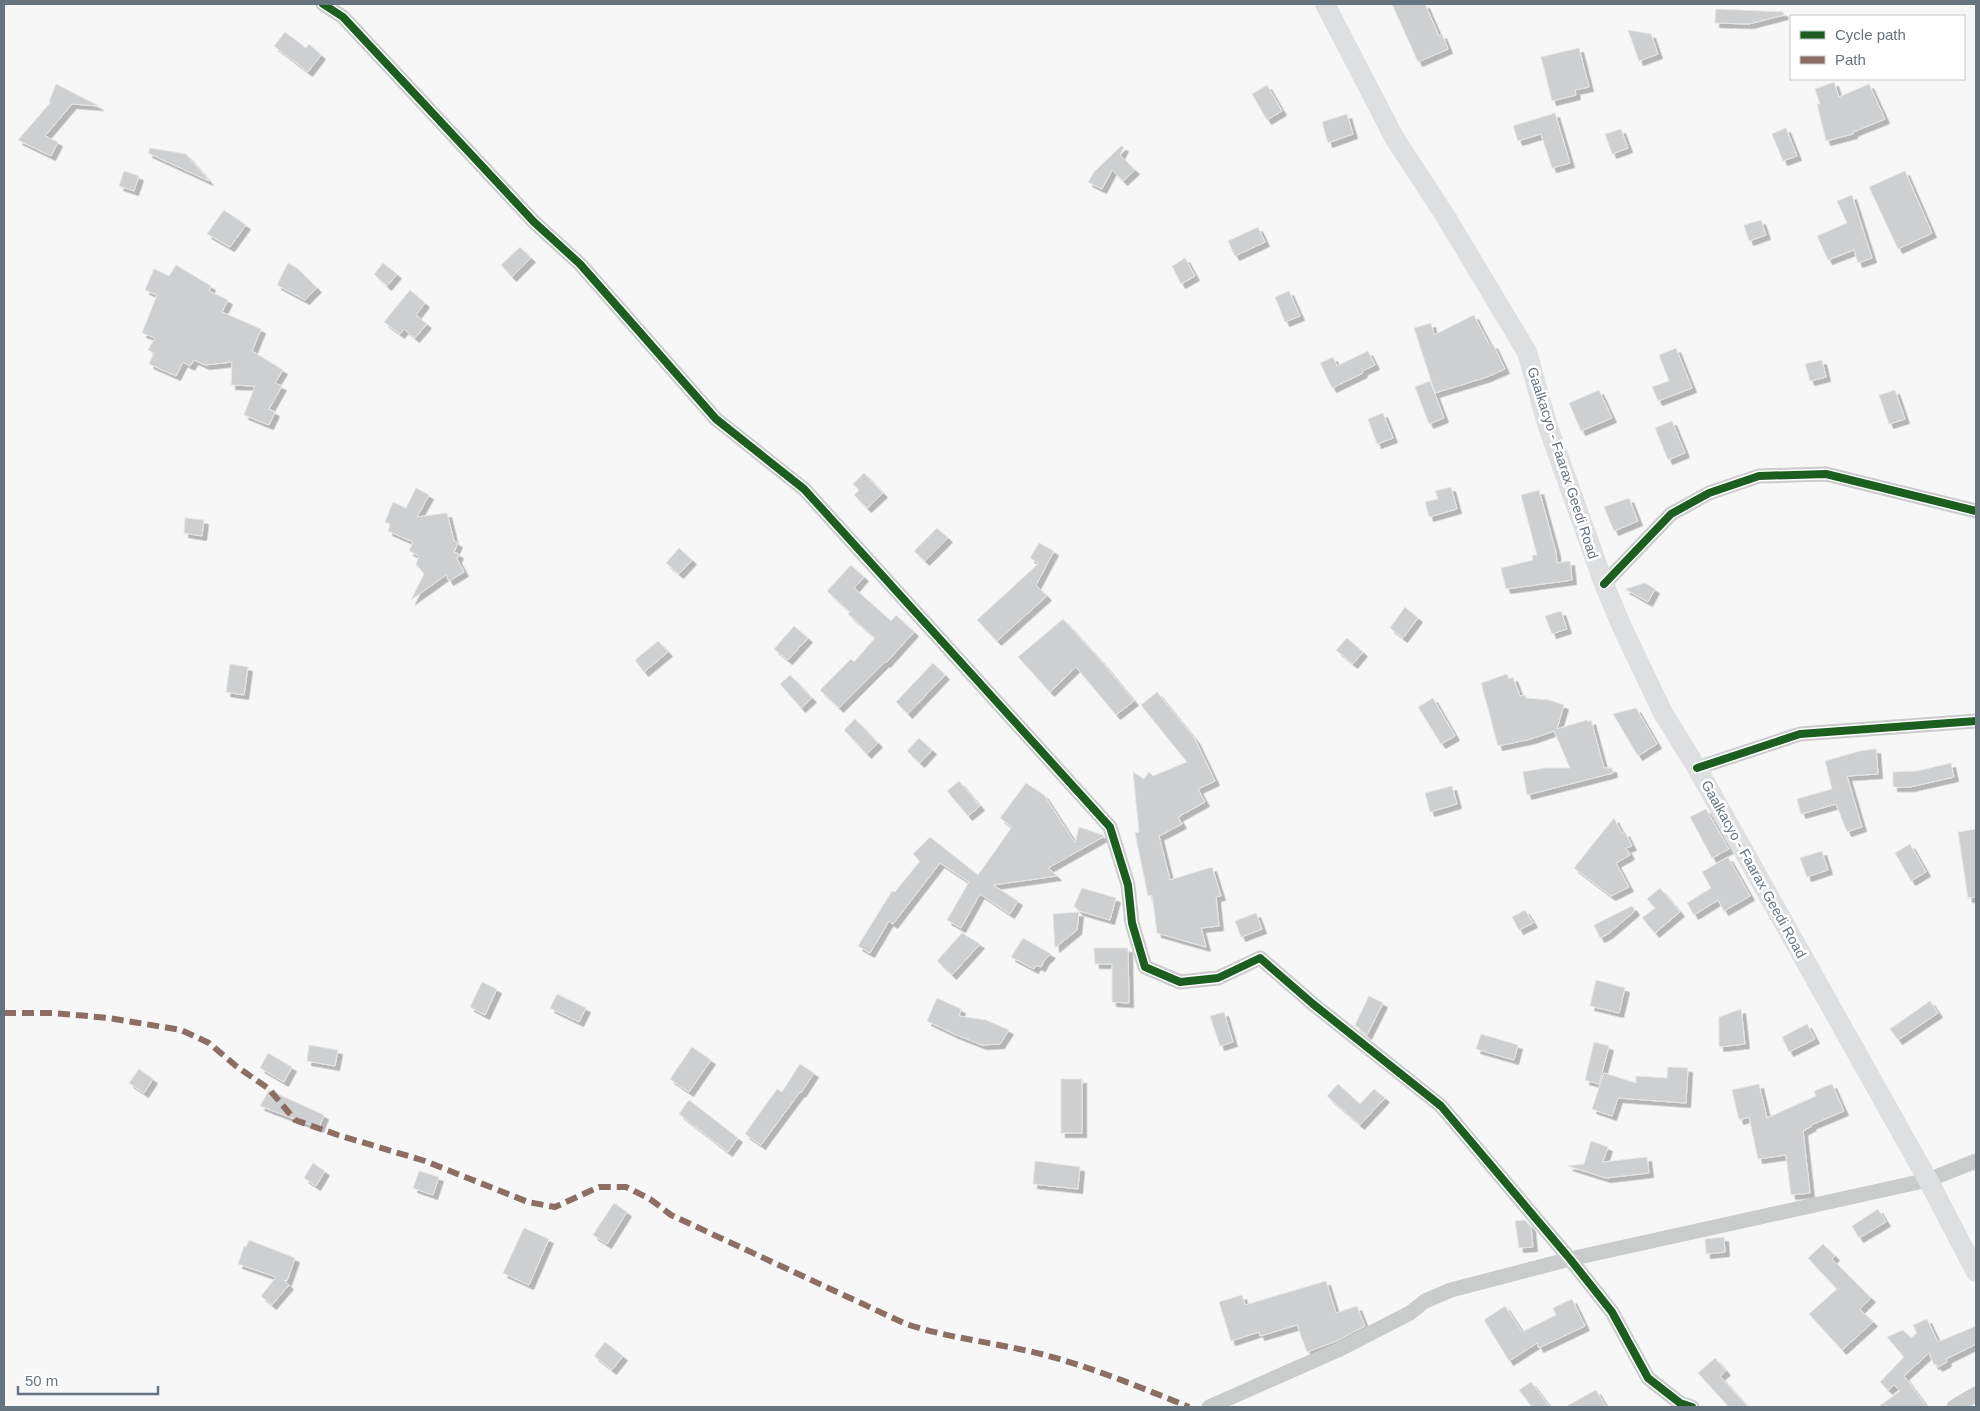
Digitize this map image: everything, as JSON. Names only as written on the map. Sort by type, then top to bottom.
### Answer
[{"type":"main road","name":"Gaalkacyo - Faarax Geedi Road","points":[[1325,4],[1394,139],[1446,217],[1527,352],[1547,424],[1604,584],[1622,627],[1663,713],[1697,768],[1928,1180],[1976,1272]]},
{"type":"street","points":[[324,4],[344,17],[534,222],[580,264],[716,419],[804,489],[1110,827],[1128,886],[1132,923],[1145,967],[1180,982],[1218,978],[1260,958],[1441,1106],[1570,1259],[1612,1312],[1648,1378],[1680,1403],[1692,1407]]},
{"type":"street","points":[[1604,584],[1671,514],[1709,493],[1759,476],[1826,474],[1976,511]]},
{"type":"street","points":[[1697,768],[1800,734],[1976,721]]},
{"type":"street","points":[[1209,1407],[1338,1350],[1410,1313],[1425,1301],[1442,1294],[1527,1269],[1928,1180],[1976,1161]]},
{"type":"street","points":[[1954,1407],[1976,1394]]},
{"type":"building","points":[[1392,4],[1425,4],[1439,36],[1442,34],[1448,49],[1418,62]]},
{"type":"building","points":[[1716,9],[1783,12],[1784,15],[1749,24],[1715,23]]},
{"type":"building","points":[[1628,30],[1651,34],[1658,54],[1639,61]]},
{"type":"building","points":[[285,32],[306,48],[309,44],[321,55],[308,72],[274,46]]},
{"type":"building","points":[[1579,48],[1589,87],[1575,90],[1576,95],[1552,101],[1541,57]]},
{"type":"building","points":[[1834,82],[1839,97],[1869,84],[1885,119],[1853,132],[1853,134],[1826,141],[1817,104],[1820,104],[1815,89]]},
{"type":"building","points":[[56,84],[99,106],[72,104],[45,136],[58,142],[51,156],[18,140],[51,102],[49,102]]},
{"type":"building","points":[[1267,85],[1282,111],[1267,120],[1252,94]]},
{"type":"building","points":[[1555,113],[1570,163],[1552,168],[1541,134],[1518,141],[1513,126]]},
{"type":"building","points":[[1347,114],[1353,134],[1328,143],[1322,122]]},
{"type":"building","points":[[1786,128],[1797,156],[1783,161],[1772,134]]},
{"type":"building","points":[[1621,129],[1628,148],[1612,154],[1605,134]]},
{"type":"building","points":[[1121,146],[1124,147],[1120,155],[1135,170],[1123,181],[1112,170],[1102,189],[1088,182],[1094,172]]},
{"type":"building","points":[[150,148],[186,154],[209,181],[148,153]]},
{"type":"building","points":[[124,171],[139,176],[134,191],[119,186]]},
{"type":"building","points":[[1905,171],[1932,233],[1898,249],[1869,187]]},
{"type":"building","points":[[1852,195],[1872,258],[1858,263],[1854,250],[1828,260],[1817,236],[1847,223],[1837,201]]},
{"type":"building","points":[[224,210],[246,225],[230,247],[207,234]]},
{"type":"building","points":[[1761,220],[1766,235],[1749,241],[1744,225]]},
{"type":"building","points":[[1258,227],[1265,242],[1235,256],[1228,241]]},
{"type":"building","points":[[520,247],[531,258],[512,277],[501,265]]},
{"type":"building","points":[[1185,258],[1195,276],[1181,284],[1172,266]]},
{"type":"building","points":[[288,263],[297,268],[317,288],[305,300],[277,285]]},
{"type":"building","points":[[383,263],[397,274],[387,286],[374,274]]},
{"type":"building","points":[[176,265],[211,286],[209,291],[228,300],[222,312],[261,329],[252,351],[283,370],[275,383],[282,386],[269,409],[275,412],[269,425],[244,415],[255,386],[231,385],[232,362],[205,365],[194,360],[190,366],[183,362],[176,376],[149,364],[154,353],[148,350],[155,338],[142,333],[157,295],[145,290],[154,269],[169,276]]},
{"type":"building","points":[[410,290],[425,303],[416,315],[427,324],[415,338],[404,329],[400,334],[384,322]]},
{"type":"building","points":[[1289,291],[1300,316],[1285,322],[1275,297]]},
{"type":"building","points":[[1474,315],[1490,346],[1493,344],[1505,369],[1487,377],[1435,393],[1414,328],[1431,323],[1434,335]]},
{"type":"building","points":[[1676,348],[1692,388],[1658,401],[1652,387],[1669,381],[1659,355]]},
{"type":"building","points":[[1368,351],[1375,365],[1332,388],[1320,363],[1333,357],[1337,366]]},
{"type":"building","points":[[1822,360],[1826,377],[1810,381],[1805,364]]},
{"type":"building","points":[[1430,381],[1444,418],[1429,424],[1415,387]]},
{"type":"building","points":[[1599,390],[1612,418],[1581,431],[1569,403]]},
{"type":"building","points":[[1895,390],[1905,419],[1889,424],[1879,395]]},
{"type":"building","points":[[1383,413],[1393,438],[1377,444],[1368,419]]},
{"type":"building","points":[[1672,421],[1685,453],[1668,460],[1655,428]]},
{"type":"building","points":[[864,473],[883,493],[867,508],[854,495],[859,490],[853,484]]},
{"type":"building","points":[[1451,487],[1457,509],[1429,517],[1425,502],[1438,499],[1435,491]]},
{"type":"building","points":[[416,488],[429,495],[417,517],[447,513],[454,541],[458,543],[454,552],[459,554],[457,559],[464,572],[449,581],[446,575],[411,600],[424,574],[416,564],[419,556],[409,551],[413,542],[388,531],[390,524],[385,522],[393,502],[406,508]]},
{"type":"building","points":[[1539,490],[1556,552],[1557,563],[1570,561],[1572,580],[1506,589],[1501,568],[1533,560],[1532,555],[1537,555],[1521,495]]},
{"type":"building","points":[[1629,498],[1638,521],[1614,531],[1604,507]]},
{"type":"building","points":[[185,518],[204,520],[202,536],[184,533]]},
{"type":"building","points":[[937,528],[948,538],[925,561],[914,551]]},
{"type":"building","points":[[1039,543],[1054,551],[1036,585],[1047,596],[997,641],[977,620],[1039,563],[1030,558]]},
{"type":"building","points":[[679,548],[692,560],[679,574],[666,563]]},
{"type":"building","points":[[851,565],[864,577],[854,588],[891,621],[896,615],[914,632],[886,663],[839,708],[820,690],[851,659],[854,662],[875,638],[848,614],[850,612],[827,591]]},
{"type":"building","points":[[1645,583],[1655,589],[1648,602],[1625,589]]},
{"type":"building","points":[[1405,607],[1418,618],[1403,638],[1390,628]]},
{"type":"building","points":[[1561,611],[1567,629],[1552,634],[1545,616]]},
{"type":"building","points":[[1063,619],[1134,701],[1116,715],[1076,667],[1050,692],[1018,657]]},
{"type":"building","points":[[794,626],[808,638],[788,660],[774,649]]},
{"type":"building","points":[[1347,638],[1363,652],[1353,664],[1336,650]]},
{"type":"building","points":[[658,641],[668,652],[644,672],[635,660]]},
{"type":"building","points":[[933,663],[945,675],[908,714],[896,702]]},
{"type":"building","points":[[230,664],[248,667],[244,695],[226,692]]},
{"type":"building","points":[[1507,674],[1509,679],[1513,677],[1520,696],[1525,695],[1526,698],[1549,700],[1564,705],[1557,729],[1591,720],[1604,768],[1612,768],[1613,773],[1527,795],[1523,772],[1545,768],[1570,768],[1554,731],[1531,739],[1498,746],[1481,683]]},
{"type":"building","points":[[790,675],[812,698],[801,708],[780,684]]},
{"type":"building","points":[[1157,692],[1195,739],[1215,781],[1198,789],[1205,802],[1178,817],[1182,824],[1159,836],[1170,880],[1212,867],[1221,896],[1216,897],[1219,926],[1201,928],[1206,947],[1157,933],[1152,895],[1148,896],[1135,833],[1139,832],[1133,772],[1144,779],[1149,772],[1153,776],[1187,762],[1141,705]]},
{"type":"building","points":[[1433,698],[1455,736],[1441,744],[1418,707]]},
{"type":"building","points":[[1636,708],[1657,744],[1638,756],[1613,714]]},
{"type":"building","points":[[855,719],[878,743],[867,754],[844,730]]},
{"type":"building","points":[[919,738],[932,750],[920,763],[907,751]]},
{"type":"building","points":[[1876,749],[1878,774],[1847,776],[1862,827],[1847,832],[1836,804],[1801,814],[1797,799],[1832,789],[1825,761],[1860,751]]},
{"type":"building","points":[[1951,763],[1954,777],[1910,787],[1893,787],[1893,772],[1917,771]]},
{"type":"building","points":[[959,781],[980,806],[968,816],[947,791]]},
{"type":"building","points":[[1026,783],[1044,795],[1075,843],[1079,827],[1103,835],[1103,837],[1048,868],[1057,876],[993,885],[1018,901],[1010,914],[980,894],[961,928],[947,920],[969,882],[940,863],[893,924],[889,921],[870,953],[858,946],[892,891],[895,892],[920,861],[913,854],[930,837],[978,875],[1012,827],[1000,818]]},
{"type":"building","points":[[1452,786],[1457,804],[1430,812],[1425,793]]},
{"type":"building","points":[[1706,809],[1729,849],[1712,858],[1690,817]]},
{"type":"building","points":[[1614,818],[1622,834],[1625,832],[1632,846],[1626,848],[1630,855],[1616,863],[1629,887],[1611,896],[1574,868]]},
{"type":"building","points":[[1976,829],[1976,897],[1968,898],[1958,832]]},
{"type":"building","points":[[1910,844],[1926,872],[1911,881],[1895,853]]},
{"type":"building","points":[[1822,851],[1828,870],[1807,877],[1800,858]]},
{"type":"building","points":[[1728,857],[1750,896],[1724,911],[1718,900],[1694,915],[1687,903],[1711,888],[1702,872]]},
{"type":"building","points":[[1082,888],[1116,898],[1110,920],[1079,911],[1074,906]]},
{"type":"building","points":[[1660,888],[1680,912],[1655,933],[1642,918],[1655,908],[1647,899]]},
{"type":"building","points":[[1632,906],[1635,911],[1608,934],[1600,938],[1594,925]]},
{"type":"building","points":[[1525,910],[1533,923],[1519,930],[1512,917]]},
{"type":"building","points":[[1079,912],[1077,930],[1055,948],[1053,914]]},
{"type":"building","points":[[1256,913],[1262,929],[1241,937],[1235,921]]},
{"type":"building","points":[[962,933],[980,944],[952,975],[937,961]]},
{"type":"building","points":[[1023,938],[1051,954],[1041,967],[1036,965],[1034,969],[1011,957]]},
{"type":"building","points":[[1094,948],[1128,948],[1129,1003],[1112,1002],[1112,964],[1095,964]]},
{"type":"building","points":[[1596,980],[1625,988],[1619,1013],[1590,1006]]},
{"type":"building","points":[[482,982],[497,989],[485,1015],[470,1007]]},
{"type":"building","points":[[557,994],[586,1008],[579,1022],[550,1008]]},
{"type":"building","points":[[1369,996],[1383,1003],[1367,1035],[1355,1025]]},
{"type":"building","points":[[937,998],[961,1009],[959,1016],[986,1020],[1009,1030],[1000,1044],[982,1045],[954,1034],[927,1021]]},
{"type":"building","points":[[1930,1001],[1938,1013],[1898,1040],[1890,1029]]},
{"type":"building","points":[[1741,1009],[1745,1044],[1719,1047],[1719,1017]]},
{"type":"building","points":[[1224,1012],[1233,1042],[1220,1046],[1210,1016]]},
{"type":"building","points":[[1807,1024],[1815,1039],[1789,1052],[1782,1037]]},
{"type":"building","points":[[1481,1034],[1518,1045],[1514,1060],[1476,1049]]},
{"type":"building","points":[[1594,1042],[1609,1046],[1599,1084],[1585,1080]]},
{"type":"building","points":[[309,1045],[338,1050],[335,1066],[307,1061]]},
{"type":"building","points":[[692,1047],[711,1060],[689,1092],[670,1079]]},
{"type":"building","points":[[268,1053],[292,1067],[284,1082],[260,1068]]},
{"type":"building","points":[[800,1064],[814,1073],[761,1145],[745,1134],[777,1089],[782,1092]]},
{"type":"building","points":[[1668,1067],[1688,1068],[1686,1103],[1618,1098],[1612,1116],[1592,1109],[1604,1073],[1636,1083],[1636,1076],[1667,1078]]},
{"type":"building","points":[[139,1069],[153,1079],[144,1093],[129,1083]]},
{"type":"building","points":[[1061,1079],[1082,1079],[1082,1133],[1061,1133]]},
{"type":"building","points":[[1338,1084],[1360,1104],[1374,1089],[1385,1098],[1360,1125],[1327,1096]]},
{"type":"building","points":[[1759,1084],[1767,1118],[1816,1096],[1814,1091],[1832,1084],[1844,1111],[1811,1125],[1803,1131],[1810,1193],[1791,1195],[1786,1155],[1758,1159],[1749,1117],[1739,1120],[1732,1090]]},
{"type":"building","points":[[269,1090],[324,1115],[319,1128],[260,1106]]},
{"type":"building","points":[[689,1100],[738,1138],[728,1152],[679,1114]]},
{"type":"building","points":[[1591,1141],[1608,1147],[1603,1162],[1647,1157],[1649,1173],[1606,1178],[1568,1166],[1584,1164]]},
{"type":"building","points":[[1035,1161],[1080,1167],[1078,1189],[1033,1184]]},
{"type":"building","points":[[313,1163],[325,1171],[316,1186],[304,1178]]},
{"type":"building","points":[[419,1171],[439,1177],[433,1195],[413,1188]]},
{"type":"building","points":[[614,1203],[627,1212],[607,1244],[593,1235]]},
{"type":"building","points":[[1878,1209],[1886,1222],[1859,1238],[1852,1226]]},
{"type":"building","points":[[1525,1220],[1531,1227],[1533,1247],[1519,1248],[1515,1221]]},
{"type":"building","points":[[524,1228],[549,1239],[529,1285],[503,1273]]},
{"type":"building","points":[[1724,1237],[1725,1252],[1706,1254],[1705,1239]]},
{"type":"building","points":[[249,1240],[295,1258],[287,1281],[284,1280],[289,1285],[272,1305],[261,1296],[276,1277],[238,1264],[244,1246],[246,1247]]},
{"type":"building","points":[[1823,1244],[1835,1256],[1832,1259],[1871,1298],[1860,1309],[1873,1322],[1842,1350],[1809,1314],[1837,1289],[1808,1258]]},
{"type":"building","points":[[1326,1281],[1336,1313],[1357,1306],[1365,1326],[1334,1342],[1307,1352],[1297,1325],[1260,1336],[1259,1332],[1231,1341],[1219,1302],[1242,1295],[1245,1305]]},
{"type":"building","points":[[1572,1299],[1585,1326],[1539,1348],[1537,1343],[1509,1361],[1484,1320],[1505,1306],[1522,1332],[1556,1315],[1553,1308]]},
{"type":"building","points":[[1927,1319],[1938,1342],[1976,1326],[1976,1344],[1946,1359],[1947,1362],[1938,1367],[1936,1364],[1934,1365],[1929,1353],[1904,1376],[1927,1407],[1878,1407],[1900,1391],[1894,1385],[1888,1390],[1880,1382],[1904,1357],[1887,1337],[1903,1330],[1911,1338],[1917,1333],[1913,1325]]},
{"type":"building","points":[[605,1342],[623,1356],[612,1370],[594,1356]]},
{"type":"building","points":[[1715,1358],[1726,1371],[1720,1376],[1748,1407],[1729,1407],[1698,1373]]},
{"type":"building","points":[[1531,1382],[1550,1407],[1532,1407],[1519,1390]]},
{"type":"building","points":[[1596,1390],[1606,1407],[1565,1407]]},
{"type":"marked path","points":[[4,1013],[53,1013],[109,1018],[181,1030],[209,1043],[236,1066],[269,1089],[295,1120],[425,1161],[528,1202],[555,1207],[599,1187],[626,1187],[650,1199],[671,1215],[906,1324],[1063,1360],[1189,1407]]},
{"type":"cycle path","points":[[323,4],[343,17],[534,222],[580,264],[716,419],[804,489],[1110,827],[1128,885],[1132,923],[1145,967],[1180,982],[1218,978],[1260,958],[1313,1004],[1441,1106],[1570,1259],[1612,1312],[1648,1378],[1680,1403],[1692,1407]]},
{"type":"cycle path","points":[[1604,584],[1671,514],[1709,493],[1759,476],[1826,474],[1976,511]]},
{"type":"cycle path","points":[[1697,768],[1800,734],[1976,721]]}]
